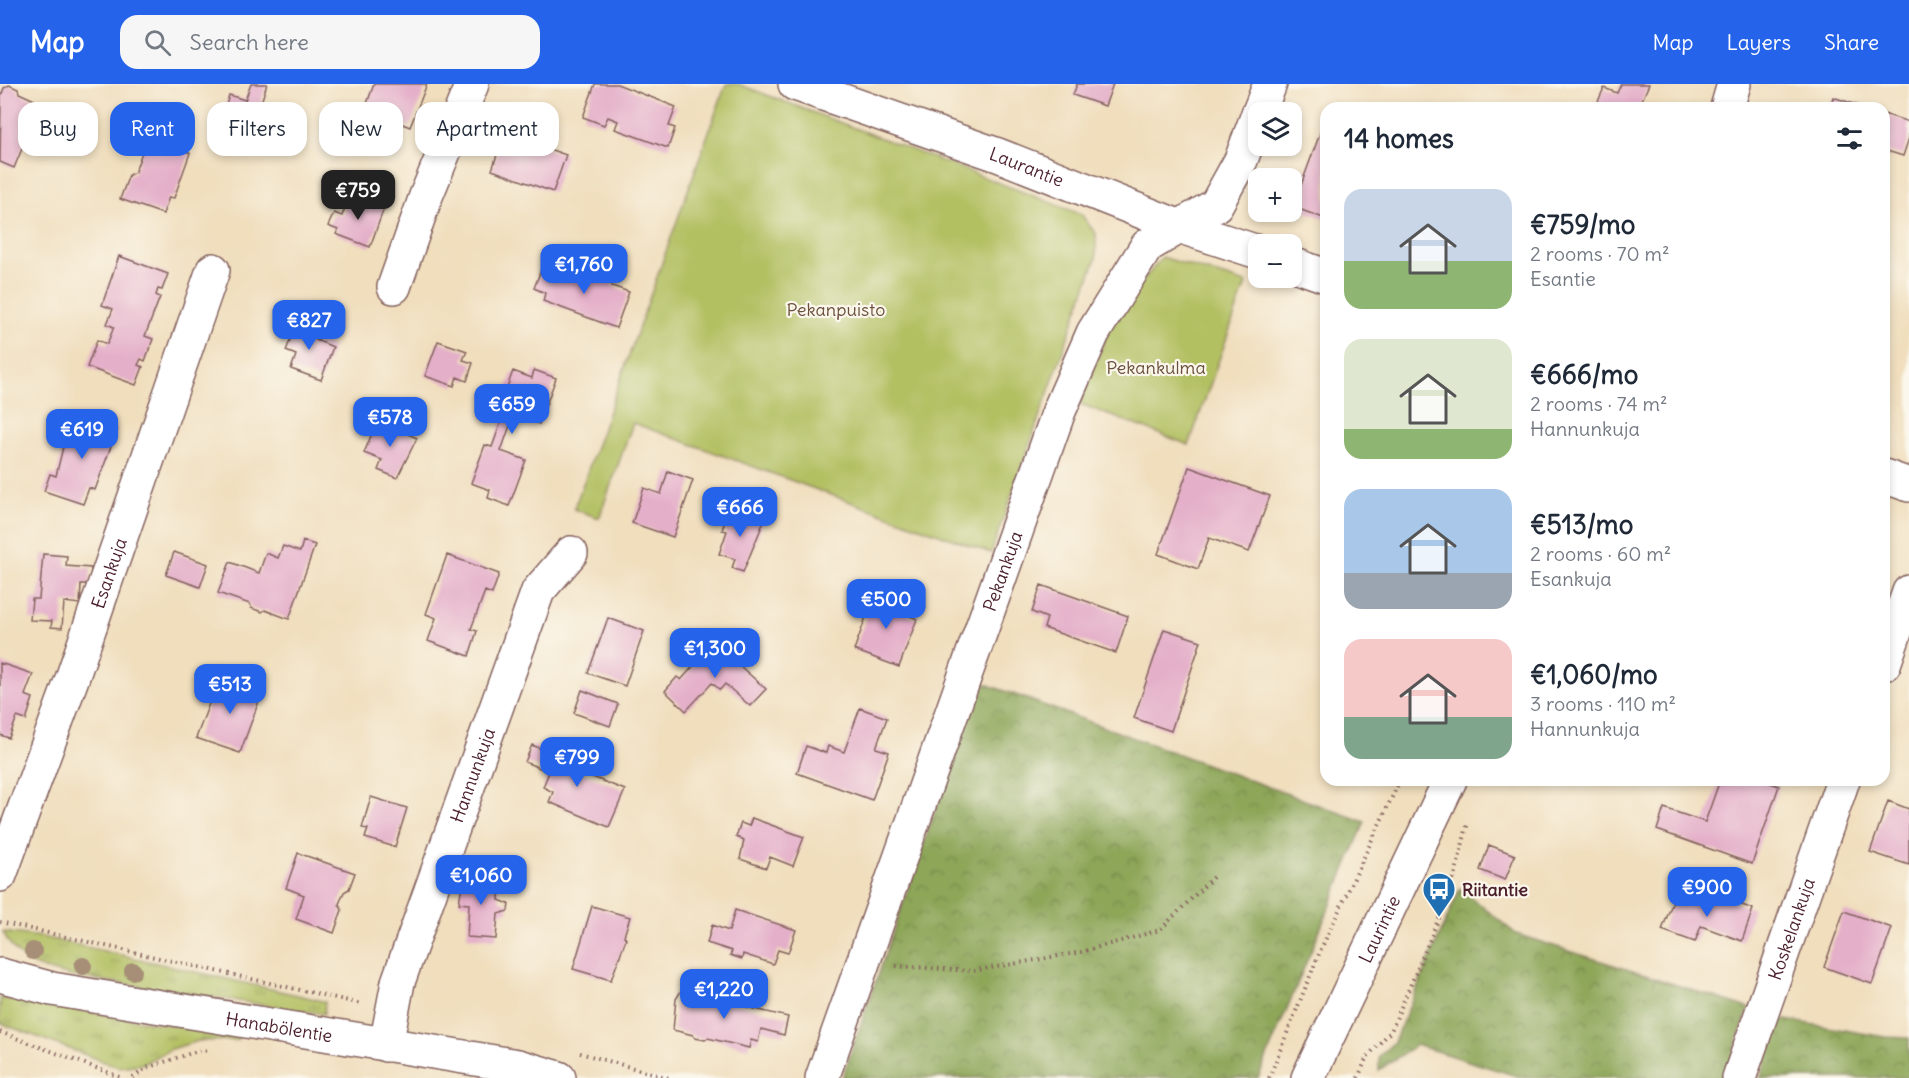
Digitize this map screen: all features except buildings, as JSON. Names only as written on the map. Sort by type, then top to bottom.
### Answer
[{"type":"street","points":[[394,287],[426,196],[472,84]]},
{"type":"street","name":"Laurantie","points":[[795,84],[998,155],[1178,226],[1248,249]]},
{"type":"street","name":"Pekankuja","points":[[1263,102],[1270,84]]},
{"type":"street","points":[[1729,102],[1734,84]]},
{"type":"street","name":"Pekankuja","points":[[822,1078],[1059,411],[1093,333],[1147,246],[1215,205],[1241,160],[1248,142]]},
{"type":"street","points":[[1302,268],[1320,274]]},
{"type":"street","name":"Esankuja","points":[[0,875],[74,676],[213,270]]},
{"type":"street","points":[[1890,478],[1909,485]]},
{"type":"street","name":"Hannunkuja","points":[[386,1045],[391,1008],[405,961],[538,591],[571,553]]},
{"type":"street","points":[[1890,647],[1909,592]]},
{"type":"street","name":"Laurintie","points":[[1308,1078],[1447,786]]},
{"type":"street","name":"Koskelankuja","points":[[1739,1078],[1841,786]]},
{"type":"street","name":"Hanabölentie","points":[[0,975],[52,989],[518,1066],[559,1078]]},
{"type":"path","points":[[1269,1078],[1321,949],[1397,786]]},
{"type":"path","points":[[1358,1078],[1366,1057],[1391,1031],[1427,947],[1455,875],[1470,814]]},
{"type":"path","points":[[864,955],[901,968],[973,971],[1081,952],[1160,930],[1213,877]]},
{"type":"path","points":[[0,922],[185,962],[338,1000],[391,1008]]},
{"type":"path","points":[[0,1032],[123,1078]]},
{"type":"path","points":[[133,1078],[146,1068],[201,1050],[212,1051]]},
{"type":"path","points":[[579,1053],[669,1078]]},
{"type":"green space","name":"Pekanpuisto","points":[[726,84],[738,84],[1081,214],[1096,234],[1096,258],[991,553],[633,423],[599,518],[574,509]]},
{"type":"green space","name":"Pekankulma","points":[[1162,257],[1246,283],[1189,445],[1080,404],[1113,318]]},
{"type":"green space","points":[[980,682],[1365,822],[1258,1078],[842,1078]]},
{"type":"green space","points":[[1460,888],[1516,934],[1749,1008],[1724,1078],[1523,1078],[1416,1045],[1379,1070],[1379,1056],[1394,1042]]},
{"type":"green space","points":[[3,932],[42,937],[315,999],[325,1002],[324,1014],[60,973],[39,967],[23,958],[9,943]]},
{"type":"green space","points":[[0,998],[239,1036],[237,1040],[198,1041],[171,1049],[142,1064],[118,1067],[0,1023]]},
{"type":"green space","points":[[1780,1019],[1885,1037],[1909,1038],[1909,1078],[1760,1078]]},
{"type":"place","name":"Riitantie","points":[[1439,918]]}]
